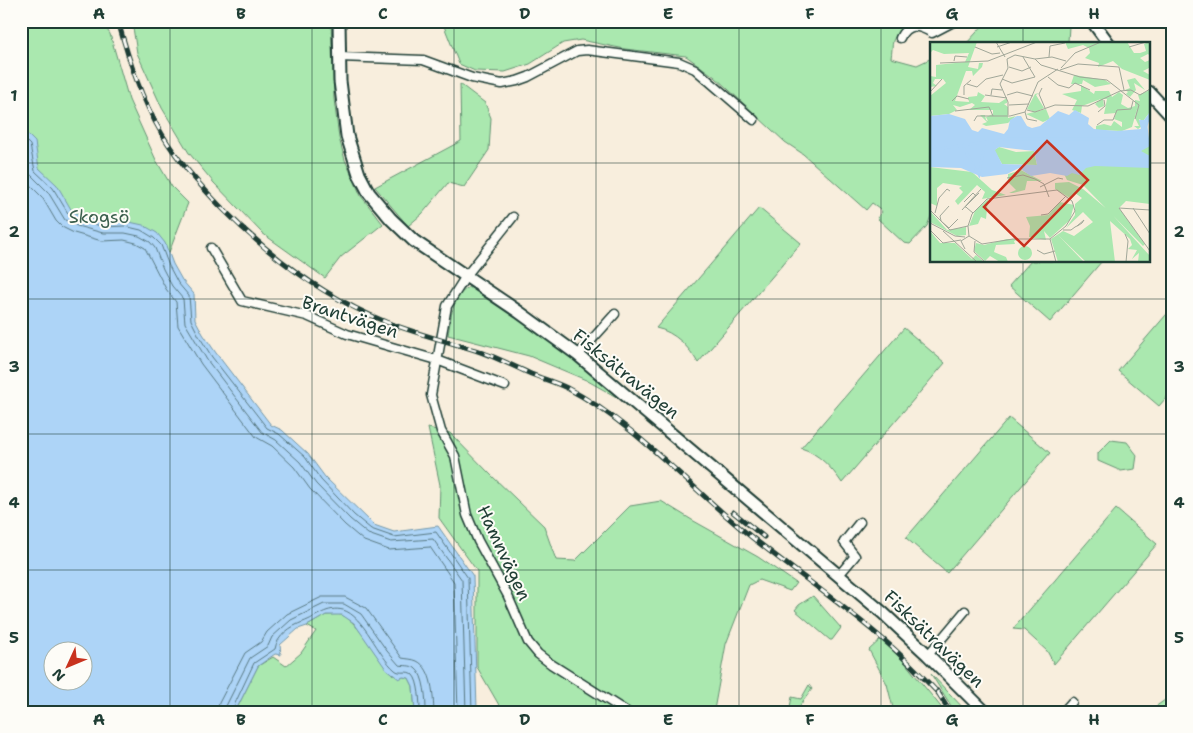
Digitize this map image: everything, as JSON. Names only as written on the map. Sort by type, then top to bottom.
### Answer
[{"type":"street","name":"Fisksätravägen","points":[[339,21],[341,101],[347,136],[359,174],[369,193],[391,219],[414,241],[519,312],[578,355],[839,575],[928,655],[985,712]]},
{"type":"street","points":[[900,38],[910,28],[920,26],[932,33],[956,21]]},
{"type":"street","points":[[1092,21],[1108,42]]},
{"type":"street","points":[[339,57],[423,60],[472,78],[502,84],[528,77],[577,51],[587,50],[679,62],[695,69],[754,120]]},
{"type":"street","points":[[1150,93],[1172,117]]},
{"type":"street","name":"Hamnvägen","points":[[513,217],[457,288],[447,306],[431,395],[441,431],[455,456],[467,515],[478,541],[508,594],[528,642],[538,654],[551,664],[627,712]]},
{"type":"street","name":"Brantvägen","points":[[211,248],[242,301],[307,316],[346,334],[437,360],[505,386]]},
{"type":"street","points":[[578,355],[615,314]]},
{"type":"street","points":[[839,575],[855,556],[844,542],[860,522]]},
{"type":"street","points":[[928,655],[965,611]]},
{"type":"street","points":[[1064,712],[1072,702]]},
{"type":"green space","name":"Skogsö","points":[[21,21],[101,21],[110,34],[129,100],[156,160],[172,187],[188,203],[87,466],[21,517]]},
{"type":"green space","points":[[132,21],[331,21],[334,99],[339,138],[345,160],[361,196],[383,224],[341,257],[325,278],[262,233],[214,183],[189,153],[162,108],[137,53]]},
{"type":"green space","points":[[442,21],[923,21],[920,25],[904,27],[898,33],[893,41],[891,58],[917,65],[930,59],[930,219],[927,226],[910,244],[904,243],[877,218],[882,212],[879,208],[872,203],[866,210],[803,154],[785,142],[715,77],[686,56],[625,49],[581,40],[563,43],[530,64],[505,72],[475,71],[459,64]]},
{"type":"green space","points":[[987,21],[1066,21],[1069,26],[1068,42],[968,42]]},
{"type":"green space","points":[[460,84],[485,103],[491,118],[489,150],[464,187],[448,183],[422,214],[408,226],[375,187],[461,141]]},
{"type":"green space","points":[[759,208],[801,243],[698,363],[681,341],[669,333],[656,328]]},
{"type":"green space","points":[[1030,262],[1101,262],[1050,322],[1009,286]]},
{"type":"green space","points":[[469,287],[478,288],[571,357],[620,399],[586,380],[529,356],[448,335],[451,315],[456,302],[463,291]]},
{"type":"green space","points":[[1172,308],[1172,391],[1159,406],[1118,371]]},
{"type":"green space","points":[[904,328],[945,363],[842,483],[824,462],[813,453],[801,448]]},
{"type":"green space","points":[[1009,418],[1050,453],[947,573],[906,538]]},
{"type":"green space","points":[[428,428],[450,433],[544,526],[556,560],[575,561],[630,506],[661,501],[758,557],[796,583],[790,591],[759,580],[749,585],[726,644],[714,710],[717,712],[503,712],[477,667],[477,571],[439,518],[440,485]]},
{"type":"green space","points":[[1111,440],[1127,442],[1137,455],[1135,469],[1121,471],[1098,461],[1098,453]]},
{"type":"green space","points":[[1116,509],[1157,544],[1054,664],[1047,651],[1024,630],[1013,629]]},
{"type":"green space","points":[[813,596],[841,628],[832,640],[795,610]]},
{"type":"green space","points":[[326,615],[342,615],[348,618],[361,632],[393,675],[409,678],[413,686],[415,712],[235,712],[258,666],[273,657],[286,666],[301,653],[316,631],[307,626]]},
{"type":"green space","points":[[881,639],[906,664],[945,712],[894,712],[887,684],[869,650]]},
{"type":"green space","points":[[931,674],[967,712],[955,712]]},
{"type":"green space","points":[[809,685],[812,689],[795,712],[789,712],[792,697],[801,699]]},
{"type":"green space","points":[[1172,695],[1172,712],[1148,712]]},
{"type":"water","points":[[21,130],[35,142],[39,168],[57,185],[72,211],[106,223],[125,221],[143,225],[157,233],[165,243],[182,280],[194,294],[195,319],[203,334],[271,425],[282,430],[308,454],[325,477],[374,525],[394,532],[438,526],[473,576],[478,712],[415,712],[413,686],[409,678],[403,677],[399,679],[386,669],[354,623],[342,615],[326,615],[298,629],[280,645],[281,655],[275,654],[258,666],[235,712],[21,712]]},
{"type":"railway","points":[[118,21],[131,65],[142,93],[168,144],[189,172],[220,206],[277,258],[318,287],[363,312],[397,326],[489,355],[562,386],[591,402],[635,434],[756,541],[867,626],[900,654],[940,695]]},
{"type":"railway","points":[[733,512],[764,537]]},
{"type":"railway","points":[[937,691],[950,712]]}]
